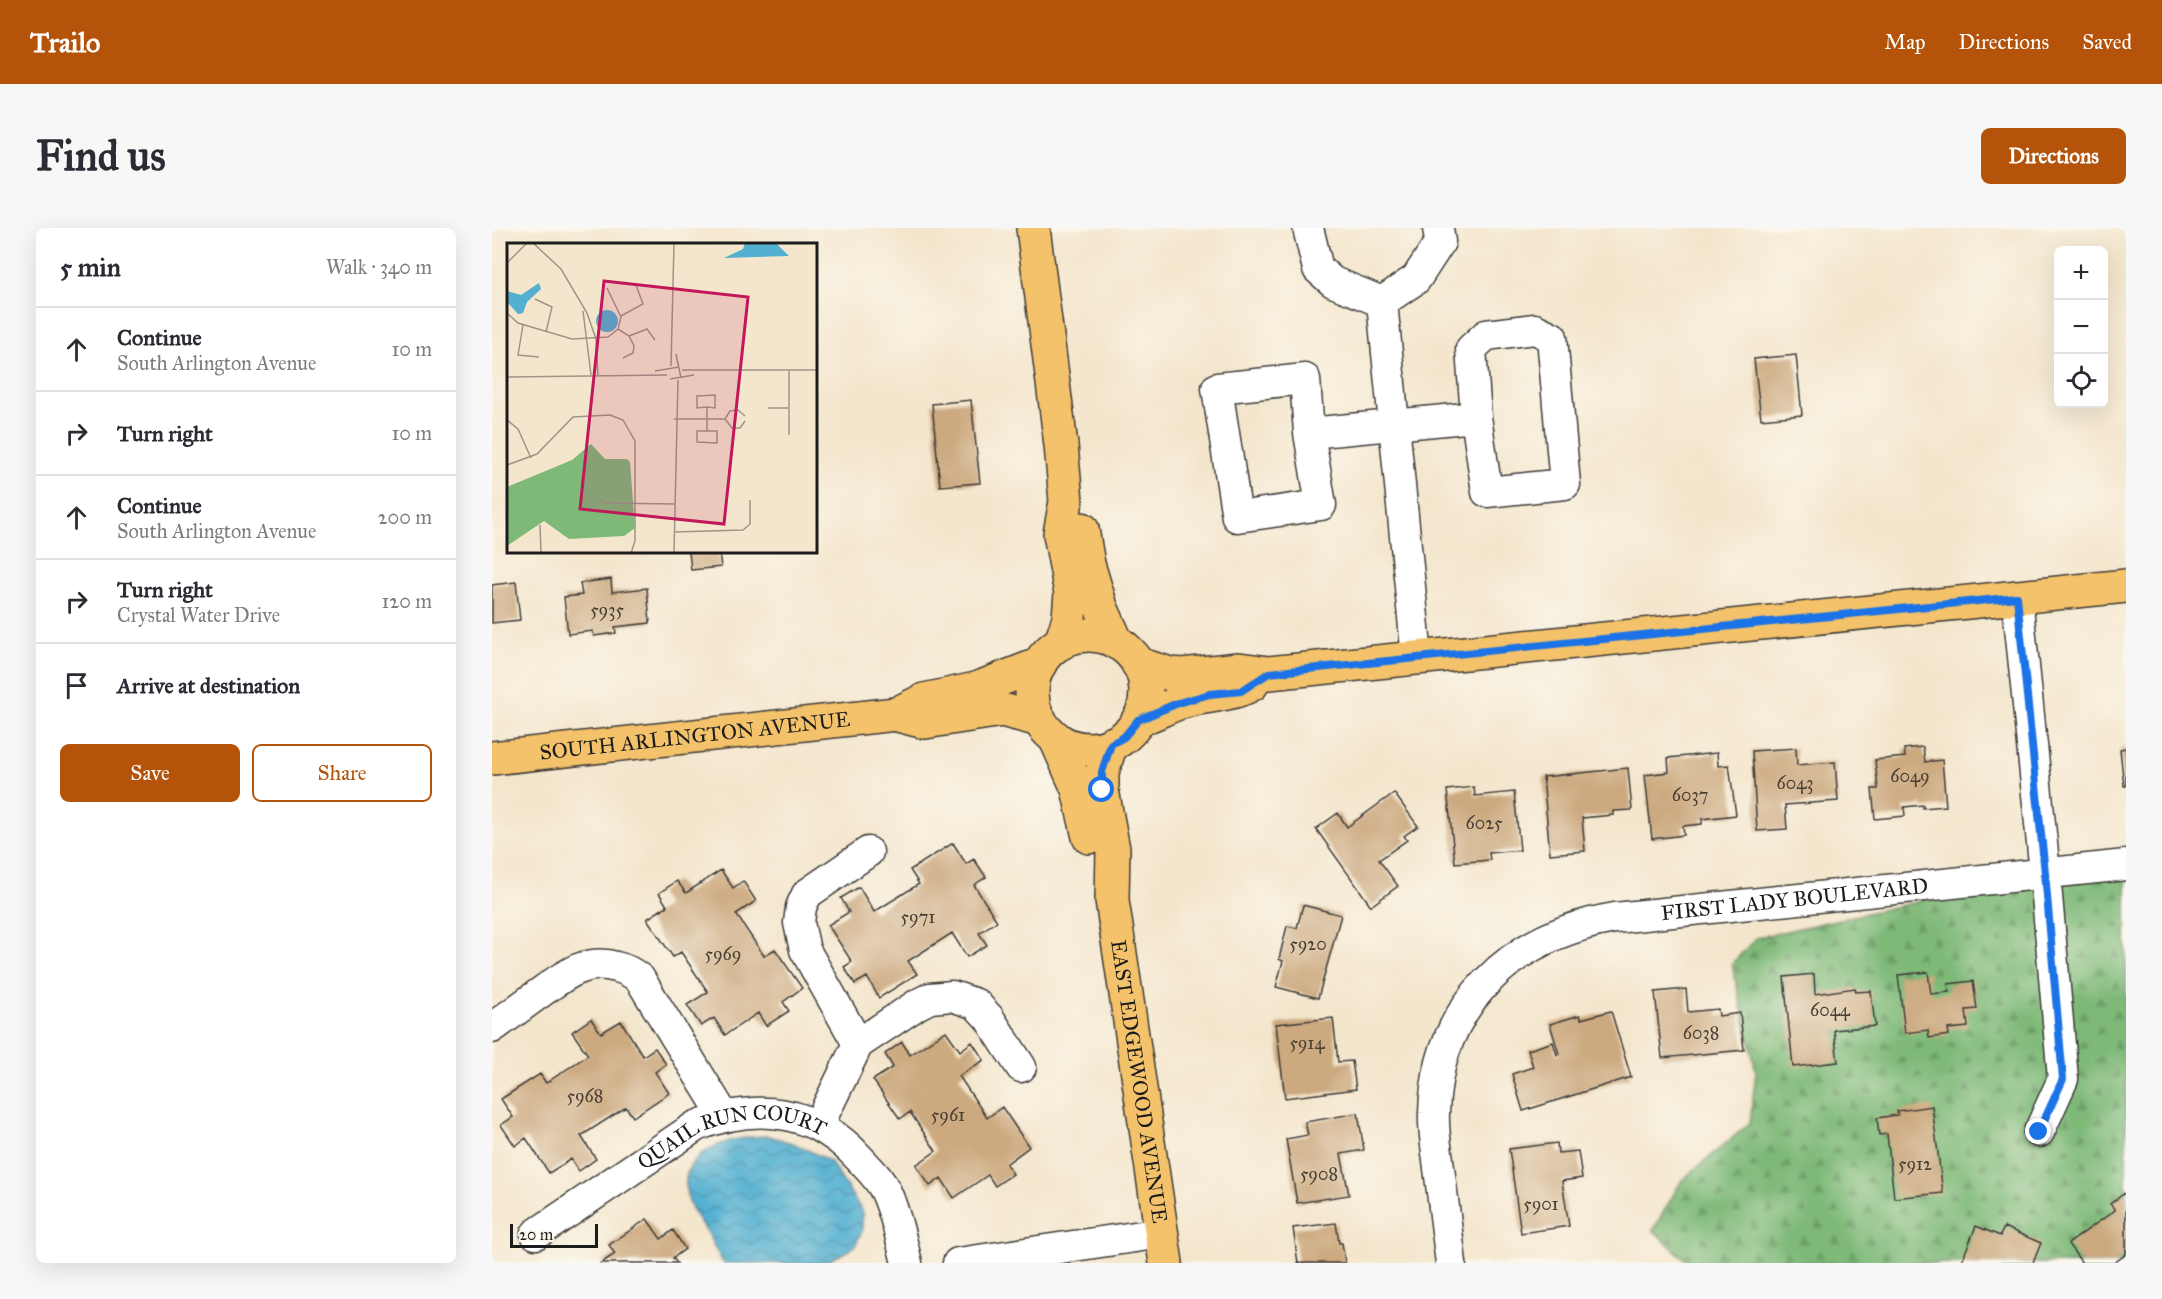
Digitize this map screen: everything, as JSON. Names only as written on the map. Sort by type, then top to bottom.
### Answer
[{"type":"main road","points":[[1033,228],[1061,445],[1066,501],[1060,534],[1071,593],[1069,618],[1051,653],[1035,677],[1033,692],[1035,707],[1078,789],[1092,854],[1112,900]]},
{"type":"main road","points":[[1048,729],[1068,745],[1097,748],[1111,744],[1124,737],[1138,720],[1144,707],[1146,692],[1144,677],[1101,607],[1088,564],[1082,530],[1066,501]]},
{"type":"main road","points":[[1051,653],[1075,637],[1089,635],[1104,637],[1128,654],[1170,674],[1182,675],[1239,669],[1269,673],[2126,586]]},
{"type":"main road","name":"SOUTH ARLINGTON AVENUE","points":[[492,758],[896,714],[924,700],[976,689],[1051,653]]},
{"type":"main road","points":[[1138,720],[1178,703],[1210,694],[1241,691],[1269,673]]},
{"type":"main road","name":"SOUTH ARLINGTON AVENUE","points":[[896,714],[925,722],[1002,710],[1048,729]]},
{"type":"main road","points":[[1111,744],[1102,772],[1102,790],[1113,849],[1112,900]]},
{"type":"main road","name":"EAST EDGEWOOD AVENUE","points":[[1112,900],[1164,1248]]},
{"type":"street","points":[[1308,228],[1318,269],[1333,282],[1382,302]]},
{"type":"street","points":[[1382,302],[1416,279],[1440,242],[1438,228]]},
{"type":"street","points":[[1382,302],[1417,658]]},
{"type":"street","points":[[1535,329],[1552,338],[1565,484],[1488,492],[1476,417],[1471,349],[1486,335],[1535,329]]},
{"type":"street","points":[[1305,380],[1309,434],[1321,505],[1237,518],[1217,388],[1305,380]]},
{"type":"street","points":[[1309,434],[1476,417]]},
{"type":"street","points":[[2017,597],[2063,1079],[2039,1132]]},
{"type":"street","points":[[858,1044],[805,950],[799,923],[801,907],[807,894],[868,852]]},
{"type":"street","name":"FIRST LADY BOULEVARD","points":[[1451,1263],[1435,1125],[1436,1087],[1442,1059],[1466,1008],[1492,976],[1512,958],[1548,937],[1602,920],[2126,865]]},
{"type":"street","points":[[492,1028],[566,974],[596,963],[609,964],[623,969],[640,979],[724,1116]]},
{"type":"street","points":[[818,1126],[858,1044],[930,998],[952,996],[969,1000],[982,1009],[1022,1067]]},
{"type":"street","name":"QUAIL RUN COURT","points":[[536,1234],[685,1132],[724,1116],[748,1112],[779,1113],[800,1118],[818,1126],[842,1142],[876,1175],[886,1192],[907,1263]]},
{"type":"street","points":[[958,1263],[1164,1248]]},
{"type":"green space","points":[[2126,865],[2126,1263],[1689,1263],[1653,1230],[1682,1180],[1750,1123],[1756,1071],[1732,964],[1756,938],[2045,873]]},
{"type":"water","points":[[769,1136],[795,1144],[830,1161],[862,1211],[862,1231],[856,1244],[850,1250],[824,1263],[723,1263],[691,1207],[686,1188],[688,1173],[694,1161],[706,1151],[720,1144]]},
{"type":"building","points":[[1796,355],[1802,415],[1761,419],[1754,359]]},
{"type":"building","points":[[971,400],[980,483],[940,486],[932,404]]},
{"type":"building","points":[[689,554],[719,554],[721,567],[691,570]]},
{"type":"building","points":[[611,579],[612,592],[647,588],[650,623],[615,627],[616,633],[594,636],[593,631],[568,634],[564,597],[582,595],[580,583]]},
{"type":"building","points":[[516,582],[520,620],[492,623],[492,585]]},
{"type":"building","points":[[1923,747],[1925,762],[1942,760],[1946,806],[1904,807],[1905,816],[1875,819],[1872,789],[1878,789],[1875,760],[1905,757],[1904,749]]},
{"type":"building","points":[[1796,748],[1797,765],[1835,762],[1838,801],[1785,805],[1787,829],[1757,831],[1752,751]]},
{"type":"building","points":[[2126,748],[2126,786],[2124,786],[2120,749]]},
{"type":"building","points":[[1717,753],[1718,766],[1729,765],[1736,815],[1702,819],[1702,824],[1683,826],[1684,835],[1652,839],[1645,775],[1669,772],[1668,758]]},
{"type":"building","points":[[1628,768],[1632,810],[1613,811],[1613,815],[1582,818],[1585,851],[1550,854],[1543,777]]},
{"type":"building","points":[[1474,787],[1475,796],[1514,792],[1520,850],[1489,853],[1490,860],[1455,863],[1447,790]]},
{"type":"building","points":[[1394,793],[1418,826],[1404,836],[1407,840],[1379,860],[1398,886],[1371,906],[1316,829],[1338,813],[1347,827]]},
{"type":"building","points":[[953,843],[966,864],[974,859],[986,877],[974,885],[997,921],[979,933],[987,945],[967,957],[952,933],[908,961],[917,974],[879,998],[867,977],[855,984],[844,967],[852,962],[828,925],[849,912],[841,898],[859,887],[874,912],[919,884],[910,870]]},
{"type":"building","points":[[721,870],[733,888],[743,881],[756,901],[736,914],[764,956],[775,949],[802,988],[783,1002],[789,1011],[766,1026],[758,1013],[725,1035],[714,1018],[701,1026],[687,1005],[708,992],[681,952],[673,957],[647,919],[667,906],[659,893],[677,881],[686,893]]},
{"type":"building","points":[[1303,905],[1341,915],[1318,998],[1276,987],[1283,961],[1279,959],[1287,926],[1297,928]]},
{"type":"building","points":[[1928,972],[1931,994],[1949,992],[1948,984],[1973,981],[1977,1009],[1966,1010],[1968,1027],[1948,1029],[1949,1035],[1929,1038],[1928,1030],[1905,1033],[1898,975]]},
{"type":"building","points":[[1814,974],[1815,994],[1855,988],[1856,992],[1871,991],[1875,1026],[1834,1030],[1838,1062],[1793,1067],[1784,977]]},
{"type":"building","points":[[1686,989],[1688,1012],[1718,1009],[1719,1016],[1740,1013],[1744,1050],[1662,1058],[1655,992]]},
{"type":"building","points":[[1611,1011],[1631,1077],[1523,1111],[1512,1074],[1533,1067],[1528,1050],[1553,1042],[1557,1055],[1559,1054],[1550,1024],[1580,1015],[1581,1019]]},
{"type":"building","points":[[1333,1018],[1338,1062],[1352,1061],[1356,1089],[1285,1098],[1276,1024]]},
{"type":"building","points":[[591,1019],[601,1033],[621,1021],[643,1056],[655,1048],[666,1064],[655,1072],[669,1093],[633,1117],[626,1107],[581,1136],[596,1159],[579,1171],[571,1159],[549,1173],[526,1138],[515,1146],[501,1125],[513,1117],[501,1099],[540,1074],[546,1083],[588,1055],[572,1032]]},
{"type":"building","points":[[946,1031],[960,1051],[972,1042],[984,1060],[959,1076],[987,1118],[1002,1107],[1029,1147],[1006,1164],[1013,1174],[995,1186],[988,1175],[954,1198],[941,1178],[930,1186],[916,1165],[936,1151],[910,1112],[900,1119],[873,1080],[893,1067],[885,1054],[902,1042],[910,1055]]},
{"type":"building","points":[[1932,1106],[1943,1193],[1894,1198],[1887,1134],[1879,1135],[1877,1118],[1898,1115],[1897,1111]]},
{"type":"building","points":[[1358,1113],[1364,1150],[1341,1154],[1349,1195],[1297,1203],[1286,1139],[1308,1135],[1305,1122]]},
{"type":"building","points":[[1557,1143],[1558,1153],[1578,1151],[1582,1178],[1562,1181],[1569,1226],[1521,1233],[1509,1149]]},
{"type":"building","points":[[2126,1192],[2126,1254],[2114,1263],[2082,1263],[2068,1244],[2115,1210],[2110,1204]]},
{"type":"building","points":[[647,1219],[661,1239],[673,1230],[685,1249],[673,1258],[677,1263],[601,1263],[615,1254],[609,1245]]},
{"type":"building","points":[[1336,1223],[1345,1263],[1298,1263],[1293,1228]]},
{"type":"building","points":[[1976,1226],[2000,1236],[2004,1227],[2041,1243],[2033,1263],[1961,1263]]},
{"type":"route","points":[[1102,790],[1102,772],[1111,744],[1124,737],[1138,720],[1178,703],[1210,694],[1241,691],[1269,673],[2017,597],[2063,1079],[2039,1132]]}]
